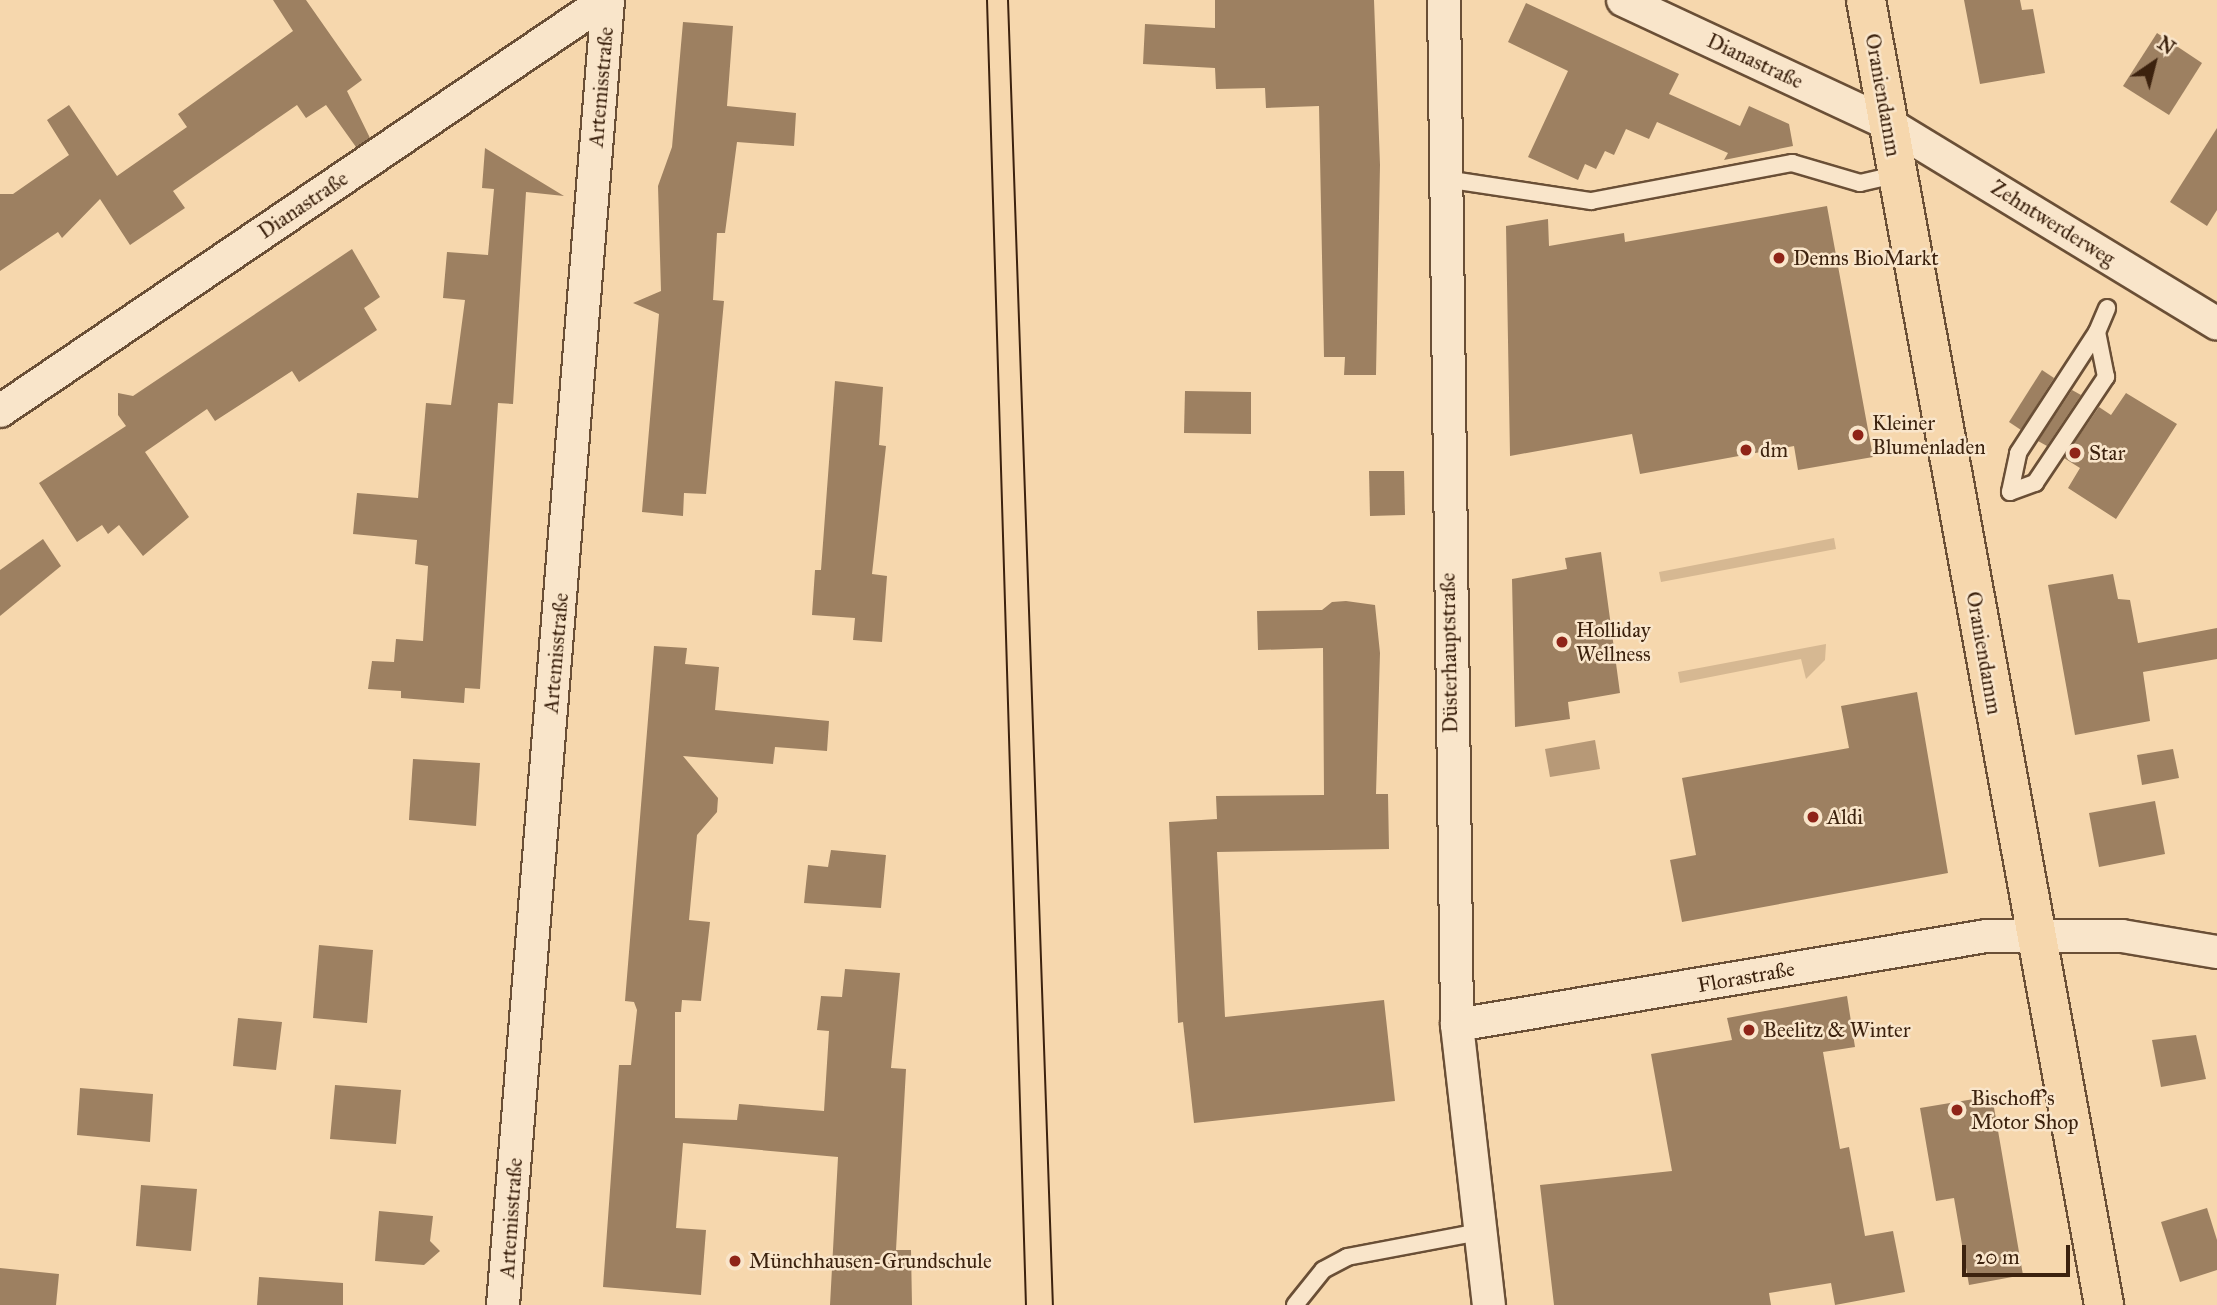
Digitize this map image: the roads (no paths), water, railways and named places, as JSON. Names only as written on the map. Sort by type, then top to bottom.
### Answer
[{"type":"main road","name":"Oraniendamm","points":[[1866,0],[2104,1305]]},
{"type":"street","name":"Dianastraße","points":[[0,411],[607,0]]},
{"type":"street","name":"Artemisstraße","points":[[503,1305],[607,0]]},
{"type":"street","name":"Düsterhauptstraße","points":[[1444,0],[1457,1025],[1489,1305]]},
{"type":"street","name":"Dianastraße","points":[[1623,0],[1888,123]]},
{"type":"street","name":"Zehntwerderweg","points":[[1888,123],[2217,324]]},
{"type":"street","name":"Florastraße","points":[[1457,1025],[1986,936],[2122,936],[2217,952]]},
{"type":"lane","points":[[1445,179],[1591,201],[1792,163],[1860,183],[1898,174]]},
{"type":"lane","points":[[2097,332],[2106,377],[2035,483],[2010,492],[2018,453],[2097,332],[2107,308]]},
{"type":"lane","points":[[1295,1305],[1313,1280],[1347,1257],[1479,1232]]},
{"type":"tram line","points":[[987,0],[1026,1305]]},
{"type":"tram line","points":[[1008,0],[1053,1305]]},
{"type":"place","name":"Denns BioMarkt","points":[[1779,258]]},
{"type":"place","name":"Kleiner Blumenladen","points":[[1858,435]]},
{"type":"place","name":"dm","points":[[1746,450]]},
{"type":"place","name":"Star","points":[[2075,453]]},
{"type":"place","name":"Holliday Wellness","points":[[1562,642]]},
{"type":"place","name":"Aldi","points":[[1813,817]]},
{"type":"place","name":"Beelitz & Winter","points":[[1749,1030]]},
{"type":"place","name":"Bischoff's Motor Shop","points":[[1957,1110]]},
{"type":"place","name":"Münchhausen-Grundschule","points":[[735,1261]]}]
